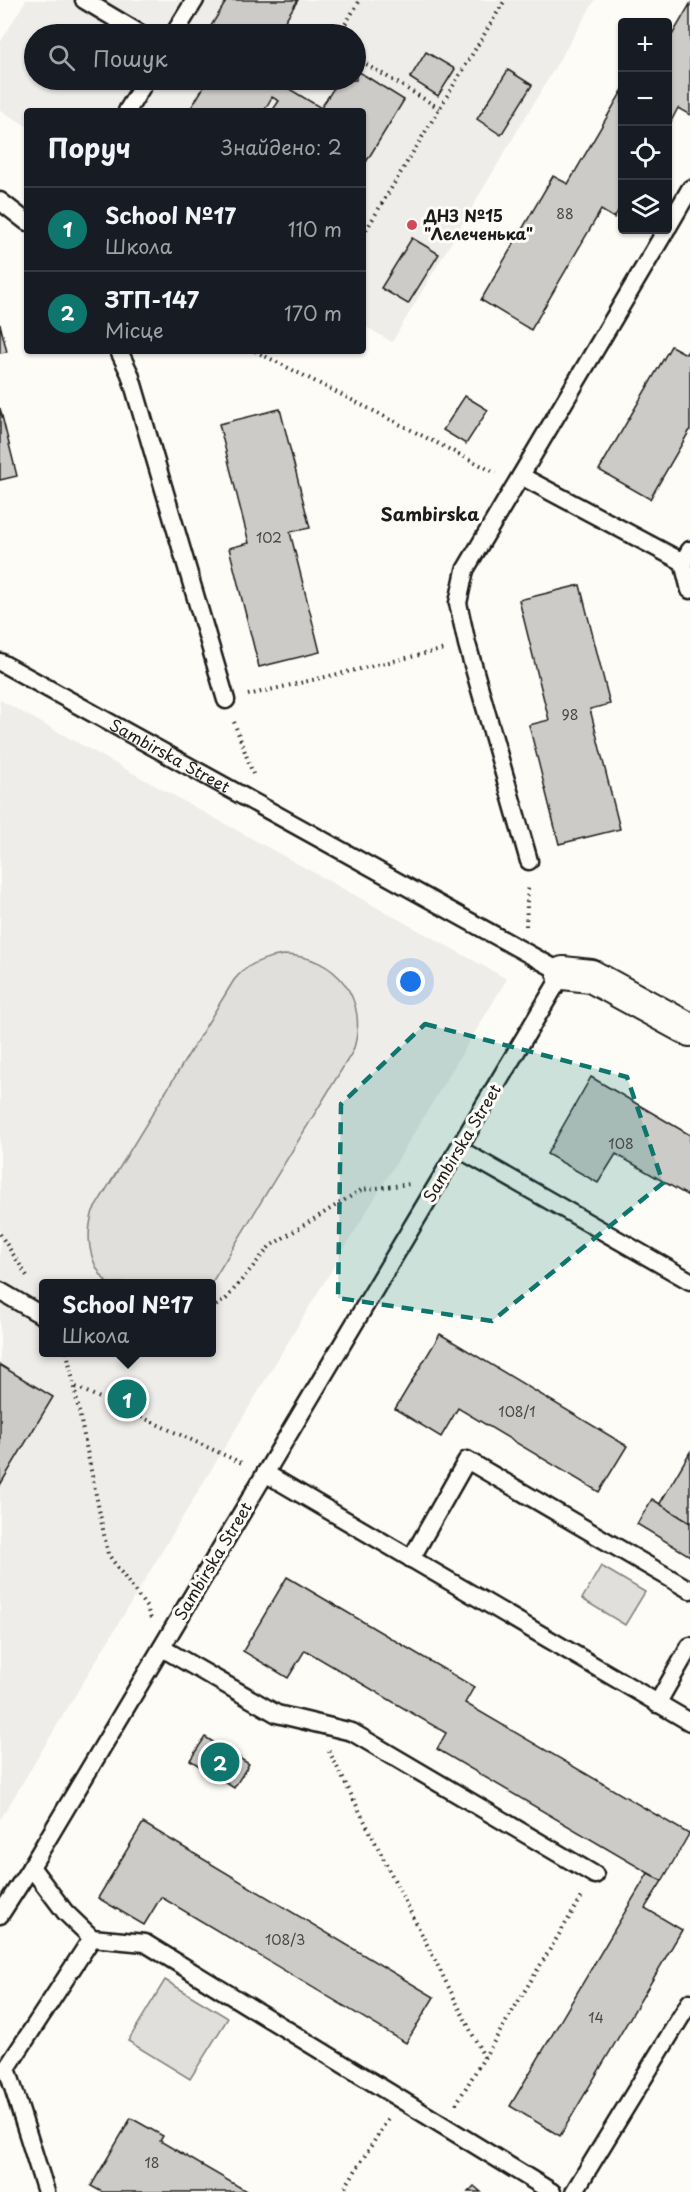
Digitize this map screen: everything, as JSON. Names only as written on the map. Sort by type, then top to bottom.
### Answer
[{"type":"street","points":[[563,973],[591,976],[690,1030]]},
{"type":"lane","points":[[84,0],[124,24]]},
{"type":"lane","points":[[180,24],[195,0]]},
{"type":"lane","points":[[129,108],[140,90]]},
{"type":"lane","points":[[672,220],[690,189]]},
{"type":"lane","points":[[0,201],[24,220]]},
{"type":"lane","points":[[529,861],[467,644],[459,603],[465,570],[663,234]]},
{"type":"lane","points":[[120,354],[130,374],[226,700]]},
{"type":"lane","points":[[518,479],[686,556],[690,590]]},
{"type":"lane","name":"Sambirska Street","points":[[0,662],[563,973],[32,1867],[0,1915]]},
{"type":"lane","points":[[459,1149],[690,1281]]},
{"type":"lane","points":[[0,1291],[39,1314]]},
{"type":"lane","points":[[411,1559],[467,1460],[690,1590]]},
{"type":"lane","points":[[265,1473],[690,1722]]},
{"type":"lane","points":[[657,1704],[690,1646]]},
{"type":"lane","points":[[162,1648],[277,1714],[352,1732],[595,1875]]},
{"type":"lane","points":[[32,1867],[65,1912],[92,1938],[145,1943],[552,2192]]},
{"type":"lane","points":[[57,2192],[44,2187],[7,2068],[92,1938]]},
{"type":"lane","points":[[574,2192],[690,2002]]},
{"type":"path","points":[[345,24],[360,0]]},
{"type":"path","points":[[366,230],[505,0]]},
{"type":"path","points":[[366,64],[439,108]]},
{"type":"path","points":[[261,354],[518,479]]},
{"type":"path","points":[[265,808],[226,700],[467,644]]},
{"type":"path","points":[[525,951],[529,861]]},
{"type":"path","points":[[216,1306],[226,1299],[270,1246],[361,1190],[440,1180]]},
{"type":"path","points":[[0,1234],[31,1281]]},
{"type":"path","points":[[68,1357],[108,1554],[147,1608],[162,1648]]},
{"type":"path","points":[[75,1387],[265,1473]]},
{"type":"path","points":[[316,1723],[484,2057]]},
{"type":"path","points":[[443,2126],[595,1875]]},
{"type":"path","points":[[342,2192],[401,2100]]},
{"type":"highlighted area","points":[[425,1024],[627,1077],[663,1183],[492,1321],[338,1298],[341,1104]]},
{"type":"shaded area","name":"ДНЗ №15 \"Лелеченька\"","points":[[26,0],[595,0],[392,342],[366,327],[366,108],[24,108],[24,124],[0,110],[0,43]]},
{"type":"shaded area","points":[[0,700],[507,979],[0,1820]]},
{"type":"shaded area","points":[[283,955],[302,957],[319,963],[345,984],[353,998],[357,1014],[357,1032],[353,1051],[214,1279],[104,1279],[96,1267],[90,1249],[89,1231],[93,1211],[234,980],[244,970],[269,958]]},
{"type":"shaded area","points":[[601,1566],[645,1592],[625,1625],[582,1599]]},
{"type":"shaded area","points":[[165,1980],[228,2018],[190,2079],[128,2041]]},
{"type":"building","points":[[227,0],[298,0],[283,24],[212,24]]},
{"type":"building","points":[[690,4],[690,115],[678,108],[672,119],[672,72],[672,35]]},
{"type":"building","points":[[426,52],[455,69],[438,96],[410,78]]},
{"type":"building","points":[[508,70],[532,85],[501,135],[477,119]]},
{"type":"building","points":[[366,76],[404,100],[366,162],[366,108],[321,108],[333,90],[366,90]]},
{"type":"building","points":[[202,90],[291,90],[321,108],[274,108],[279,101],[272,97],[266,108],[191,108]]},
{"type":"building","points":[[618,98],[618,211],[614,218],[601,210],[531,330],[481,300],[553,176],[568,184]]},
{"type":"building","points":[[412,238],[439,254],[408,304],[381,288]]},
{"type":"building","points":[[0,324],[7,352],[0,353]]},
{"type":"building","points":[[671,346],[686,354],[690,347],[690,430],[650,499],[599,470]]},
{"type":"building","points":[[465,396],[488,410],[466,444],[443,430]]},
{"type":"building","points":[[0,408],[17,476],[0,480]]},
{"type":"building","points":[[280,409],[310,528],[290,532],[320,652],[259,667],[229,548],[249,543],[219,424]]},
{"type":"building","points":[[580,585],[610,704],[590,709],[620,829],[559,844],[529,725],[549,720],[519,600]]},
{"type":"building","points":[[591,1077],[690,1135],[690,1197],[616,1154],[598,1183],[547,1154]]},
{"type":"building","points":[[440,1334],[627,1446],[599,1492],[458,1408],[441,1437],[395,1409]]},
{"type":"building","points":[[0,1365],[53,1397],[0,1485]]},
{"type":"building","points":[[690,1452],[690,1523],[659,1505]]},
{"type":"building","points":[[652,1499],[690,1523],[690,1556],[637,1524]]},
{"type":"building","points":[[287,1577],[474,1687],[465,1703],[689,1834],[662,1881],[437,1749],[446,1733],[305,1650],[288,1678],[243,1651]]},
{"type":"building","points":[[205,1737],[249,1764],[234,1788],[190,1760]]},
{"type":"building","points":[[143,1823],[434,1997],[406,2043],[161,1897],[144,1925],[98,1898]]},
{"type":"building","points":[[648,1873],[662,1881],[645,1908],[682,1930],[560,2136],[510,2106]]},
{"type":"building","points":[[131,2118],[163,2136],[160,2141],[248,2192],[102,2192],[91,2186]]},
{"type":"building","points":[[474,2186],[481,2192],[468,2192]]},
{"type":"place","name":"ДНЗ №15 \"Лелеченька\"","points":[[412,225]]},
{"type":"place","name":"School №17","points":[[127,1399]]},
{"type":"place","name":"ЗТП-147","points":[[220,1762]]},
{"type":"district","name":"Sambirska","points":[[430,515]]}]
